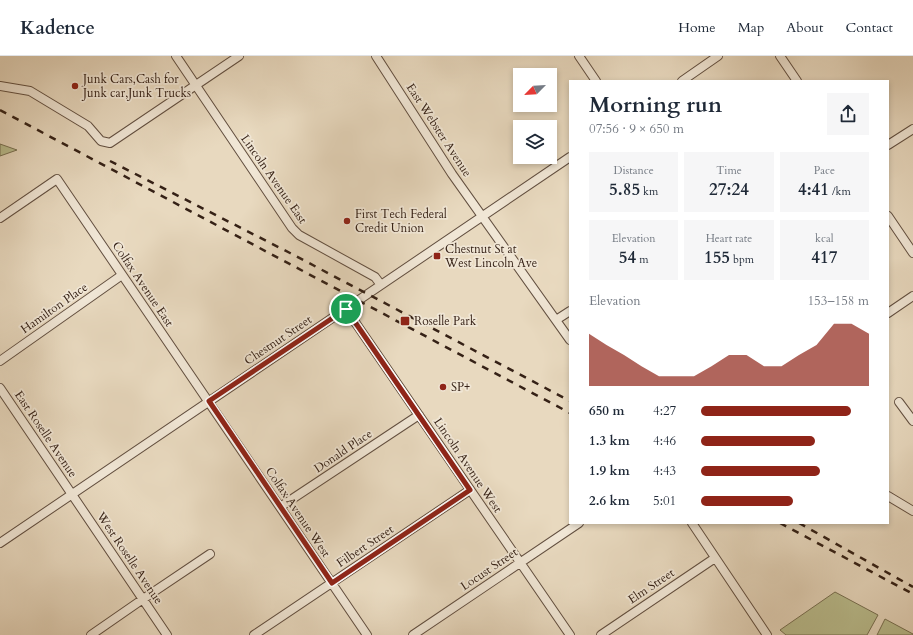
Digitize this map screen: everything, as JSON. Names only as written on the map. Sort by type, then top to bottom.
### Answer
[{"type":"street","name":"Lincoln Avenue East","points":[[176,56],[292,228],[299,235],[375,277],[381,285]]},
{"type":"street","points":[[0,86],[30,91],[88,126],[101,141],[110,143],[238,56]]},
{"type":"street","name":"East Webster Avenue","points":[[376,56],[452,174],[569,339]]},
{"type":"street","points":[[579,56],[595,80]]},
{"type":"street","points":[[683,80],[718,56]]},
{"type":"street","points":[[780,56],[796,80]]},
{"type":"street","points":[[889,144],[913,129]]},
{"type":"street","name":"Chestnut Street","points":[[0,543],[569,158]]},
{"type":"street","name":"Colfax Avenue East","points":[[0,218],[57,179],[209,401]]},
{"type":"street","points":[[889,217],[913,253]]},
{"type":"street","name":"Hamilton Place","points":[[0,361],[122,275]]},
{"type":"street","points":[[889,312],[913,296]]},
{"type":"street","name":"Lincoln Avenue West","points":[[346,309],[570,635]]},
{"type":"street","points":[[556,320],[569,312]]},
{"type":"street","name":"East Roselle Avenue","points":[[0,388],[72,494]]},
{"type":"street","name":"Colfax Avenue West","points":[[209,401],[366,635]]},
{"type":"street","points":[[899,402],[913,421]]},
{"type":"street","name":"Donald Place","points":[[280,507],[419,415]]},
{"type":"street","name":"Filbert Street","points":[[254,635],[470,490]]},
{"type":"street","name":"West Roselle Avenue","points":[[72,494],[167,635]]},
{"type":"street","points":[[889,497],[913,511]]},
{"type":"street","name":"Locust Street","points":[[413,635],[578,524]]},
{"type":"street","points":[[693,524],[767,635]]},
{"type":"street","points":[[91,635],[210,554]]},
{"type":"street","name":"Elm Street","points":[[601,635],[715,558]]},
{"type":"green space","points":[[0,144],[17,150],[0,156]]},
{"type":"green space","points":[[835,592],[878,615],[867,635],[786,635],[780,630]]},
{"type":"green space","points":[[885,619],[913,634],[913,635],[877,635]]},
{"type":"railway","points":[[0,110],[569,412]]},
{"type":"railway","points":[[110,161],[290,253],[569,400]]},
{"type":"railway","points":[[782,524],[913,594]]},
{"type":"railway","points":[[801,524],[913,587]]},
{"type":"place","name":"Junk Cars,Cash for Junk car,Junk Trucks","points":[[75,86]]},
{"type":"place","name":"First Tech Federal Credit Union","points":[[347,221]]},
{"type":"place","name":"Chestnut St at West Lincoln Ave","points":[[437,256]]},
{"type":"place","name":"Roselle Park","points":[[405,321]]},
{"type":"place","name":"SP+","points":[[443,387]]},
{"type":"route","points":[[346,309],[470,490],[332,583],[209,401],[346,309]]}]
